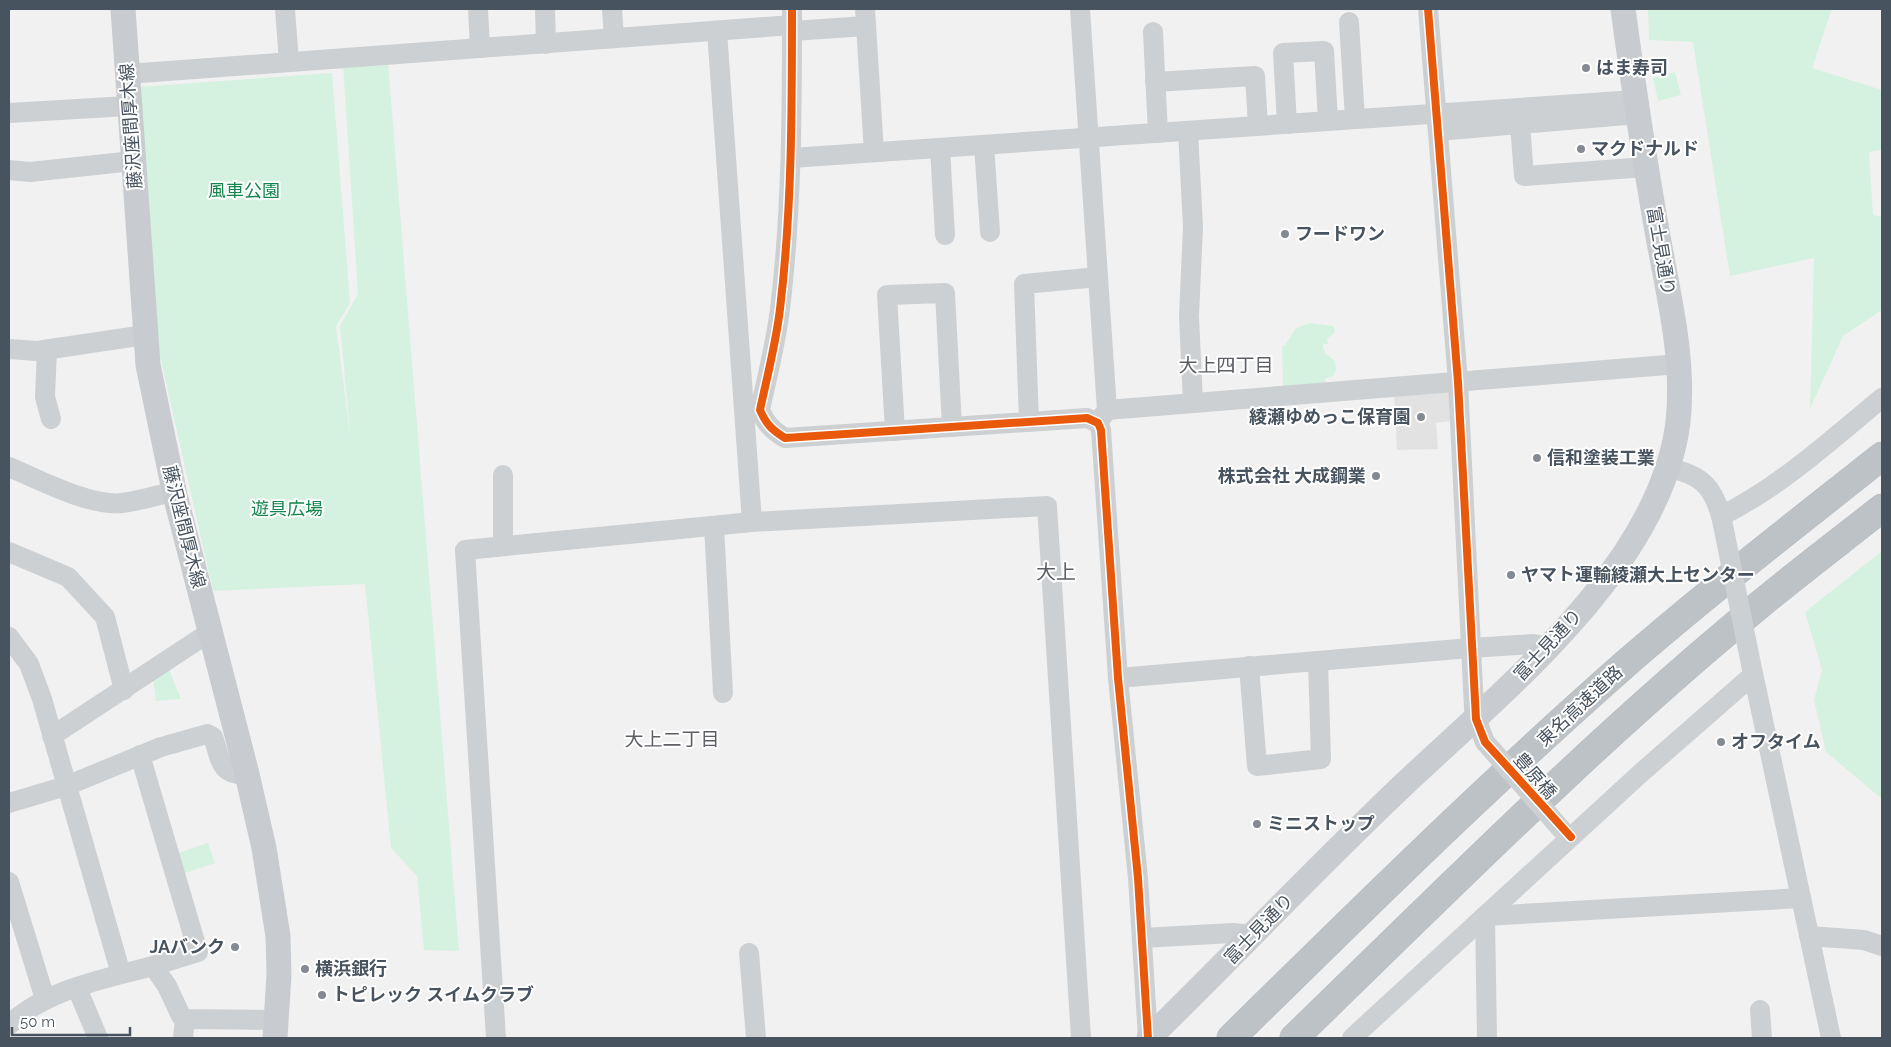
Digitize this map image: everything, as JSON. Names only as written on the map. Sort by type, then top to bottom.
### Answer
[{"type":"highway","name":"東名高速道路","points":[[1231,1038],[1480,798],[1623,666],[1741,568],[1882,456]]},
{"type":"highway","points":[[1294,1038],[1517,822],[1652,699],[1762,602],[1882,508]]},
{"type":"main road","name":"藤沢座間厚木線","points":[[123,9],[144,335],[152,390],[175,491],[264,848],[278,936],[279,975],[276,1029]]},
{"type":"main road","name":"富士見通り","points":[[1149,1038],[1396,791],[1480,730],[1546,647],[1602,584],[1639,533],[1668,468],[1678,419],[1679,364],[1636,107],[1624,9]]},
{"type":"street","points":[[285,9],[289,62]]},
{"type":"street","points":[[478,9],[480,48]]},
{"type":"street","points":[[545,9],[546,44]]},
{"type":"street","points":[[612,9],[614,38]]},
{"type":"street","points":[[1080,9],[1098,277],[1101,430],[1118,678],[1142,938],[1149,1038]]},
{"type":"street","points":[[1428,9],[1458,382],[1470,648],[1480,730]]},
{"type":"street","points":[[127,74],[717,31],[792,22],[866,17],[874,152]]},
{"type":"street","points":[[792,22],[791,158],[780,311],[760,410],[765,422],[772,430],[785,438],[1087,418],[1193,403],[1679,364]]},
{"type":"street","points":[[1349,22],[1355,119]]},
{"type":"street","points":[[717,31],[752,522]]},
{"type":"street","points":[[1153,32],[1158,133]]},
{"type":"street","points":[[1287,124],[1283,53],[1324,51],[1328,121]]},
{"type":"street","points":[[1155,82],[1254,76],[1258,126]]},
{"type":"street","points":[[9,113],[128,106]]},
{"type":"street","points":[[1437,122],[1636,107]]},
{"type":"street","points":[[791,158],[1355,119],[1520,124],[1636,107]]},
{"type":"street","points":[[1520,124],[1524,176],[1646,167]]},
{"type":"street","points":[[1188,131],[1193,227],[1189,316],[1193,403]]},
{"type":"street","points":[[984,145],[990,232]]},
{"type":"street","points":[[940,148],[945,235]]},
{"type":"street","points":[[9,170],[30,172],[133,161]]},
{"type":"street","points":[[1029,422],[1024,284],[1098,277]]},
{"type":"street","points":[[895,431],[887,295],[945,293],[952,428]]},
{"type":"street","points":[[9,349],[48,350],[144,335]]},
{"type":"street","points":[[48,350],[45,397],[52,419]]},
{"type":"street","points":[[1721,518],[1746,503],[1807,459],[1882,398]]},
{"type":"street","points":[[9,467],[54,487],[102,502],[121,503],[175,491]]},
{"type":"street","points":[[1668,468],[1688,471],[1702,481],[1713,496],[1721,518],[1831,1038]]},
{"type":"street","points":[[503,475],[503,546]]},
{"type":"street","points":[[496,1038],[465,550],[752,522],[1047,506],[1080,1038]]},
{"type":"street","points":[[714,526],[723,693]]},
{"type":"street","points":[[9,552],[68,577],[105,617],[124,690]]},
{"type":"street","points":[[52,736],[210,632]]},
{"type":"street","points":[[9,638],[29,664],[52,736],[121,974]]},
{"type":"street","points":[[1118,678],[1470,648],[1534,644],[1546,647]]},
{"type":"street","points":[[1249,666],[1257,766],[1321,759],[1318,661]]},
{"type":"street","points":[[1352,1038],[1485,916],[1567,833],[1716,705],[1752,670]]},
{"type":"street","name":"豊原橋","points":[[1480,730],[1567,833]]},
{"type":"street","points":[[9,803],[66,786],[161,746],[207,734],[213,737],[225,770],[233,775],[247,774]]},
{"type":"street","points":[[9,1025],[26,1009],[45,999],[121,974],[198,952],[140,755]]},
{"type":"street","points":[[9,882],[45,999]]},
{"type":"street","points":[[1485,916],[1801,898]]},
{"type":"street","points":[[1485,916],[1487,1038]]},
{"type":"street","points":[[1142,938],[1233,933],[1253,935]]},
{"type":"street","points":[[1809,936],[1864,940],[1882,946]]},
{"type":"street","points":[[749,953],[756,1038]]},
{"type":"street","points":[[153,966],[167,986],[181,1016],[184,1029],[276,1029]]},
{"type":"street","points":[[78,988],[98,1038]]},
{"type":"street","points":[[1760,1010],[1762,1038]]},
{"type":"shaded area","points":[[1450,389],[1451,421],[1436,423],[1438,449],[1397,450],[1394,393]]},
{"type":"green space","points":[[1648,9],[1832,9],[1812,68],[1882,90],[1882,150],[1869,152],[1873,215],[1882,217],[1882,310],[1843,336],[1810,409],[1814,258],[1730,276],[1693,42],[1649,40]]},
{"type":"green space","name":"風車公園","points":[[388,62],[459,951],[424,950],[417,876],[391,848],[365,584],[213,591],[159,352],[137,87],[332,73],[350,303],[336,326],[351,441],[340,326],[358,294],[343,65]]},
{"type":"green space","points":[[1675,72],[1681,95],[1658,101],[1653,78]]},
{"type":"green space","points":[[1310,323],[1334,326],[1335,332],[1327,339],[1328,344],[1323,344],[1323,347],[1325,352],[1335,362],[1336,369],[1333,376],[1325,379],[1325,383],[1283,387],[1282,346],[1285,345],[1296,328]]},
{"type":"green space","points":[[1882,551],[1882,799],[1826,752],[1814,700],[1822,670],[1805,612]]},
{"type":"green space","points":[[169,669],[181,699],[156,701],[153,679]]},
{"type":"green space","points":[[208,843],[215,863],[185,873],[178,853]]},
{"type":"cycle path","points":[[792,9],[791,159],[784,272],[776,334],[760,410],[770,426],[785,438],[1087,418],[1098,423],[1101,430],[1118,678],[1138,878],[1148,1038]]},
{"type":"cycle path","points":[[1428,9],[1458,382],[1476,719],[1485,742],[1571,837]]},
{"type":"place","name":"はま寿司","points":[[1586,68]]},
{"type":"place","name":"マクドナルド","points":[[1581,149]]},
{"type":"place","name":"フードワン","points":[[1285,234]]},
{"type":"place","name":"綾瀬ゆめっこ保育園","points":[[1421,417]]},
{"type":"place","name":"信和塗装工業","points":[[1537,458]]},
{"type":"place","name":"株式会社 大成鋼業","points":[[1376,476]]},
{"type":"place","name":"ヤマト運輸綾瀬大上センター","points":[[1511,575]]},
{"type":"place","name":"オフタイム","points":[[1721,742]]},
{"type":"place","name":"ミニストップ","points":[[1257,824]]},
{"type":"place","name":"JAバンク","points":[[235,947]]},
{"type":"place","name":"横浜銀行","points":[[305,969]]},
{"type":"place","name":"トピレック スイムクラブ","points":[[322,995]]},
{"type":"district","name":"大上四丁目","points":[[1226,365]]},
{"type":"district","name":"大上","points":[[1056,572]]},
{"type":"district","name":"大上二丁目","points":[[672,739]]},
{"type":"park label","name":"遊具広場","points":[[287,509]]}]
